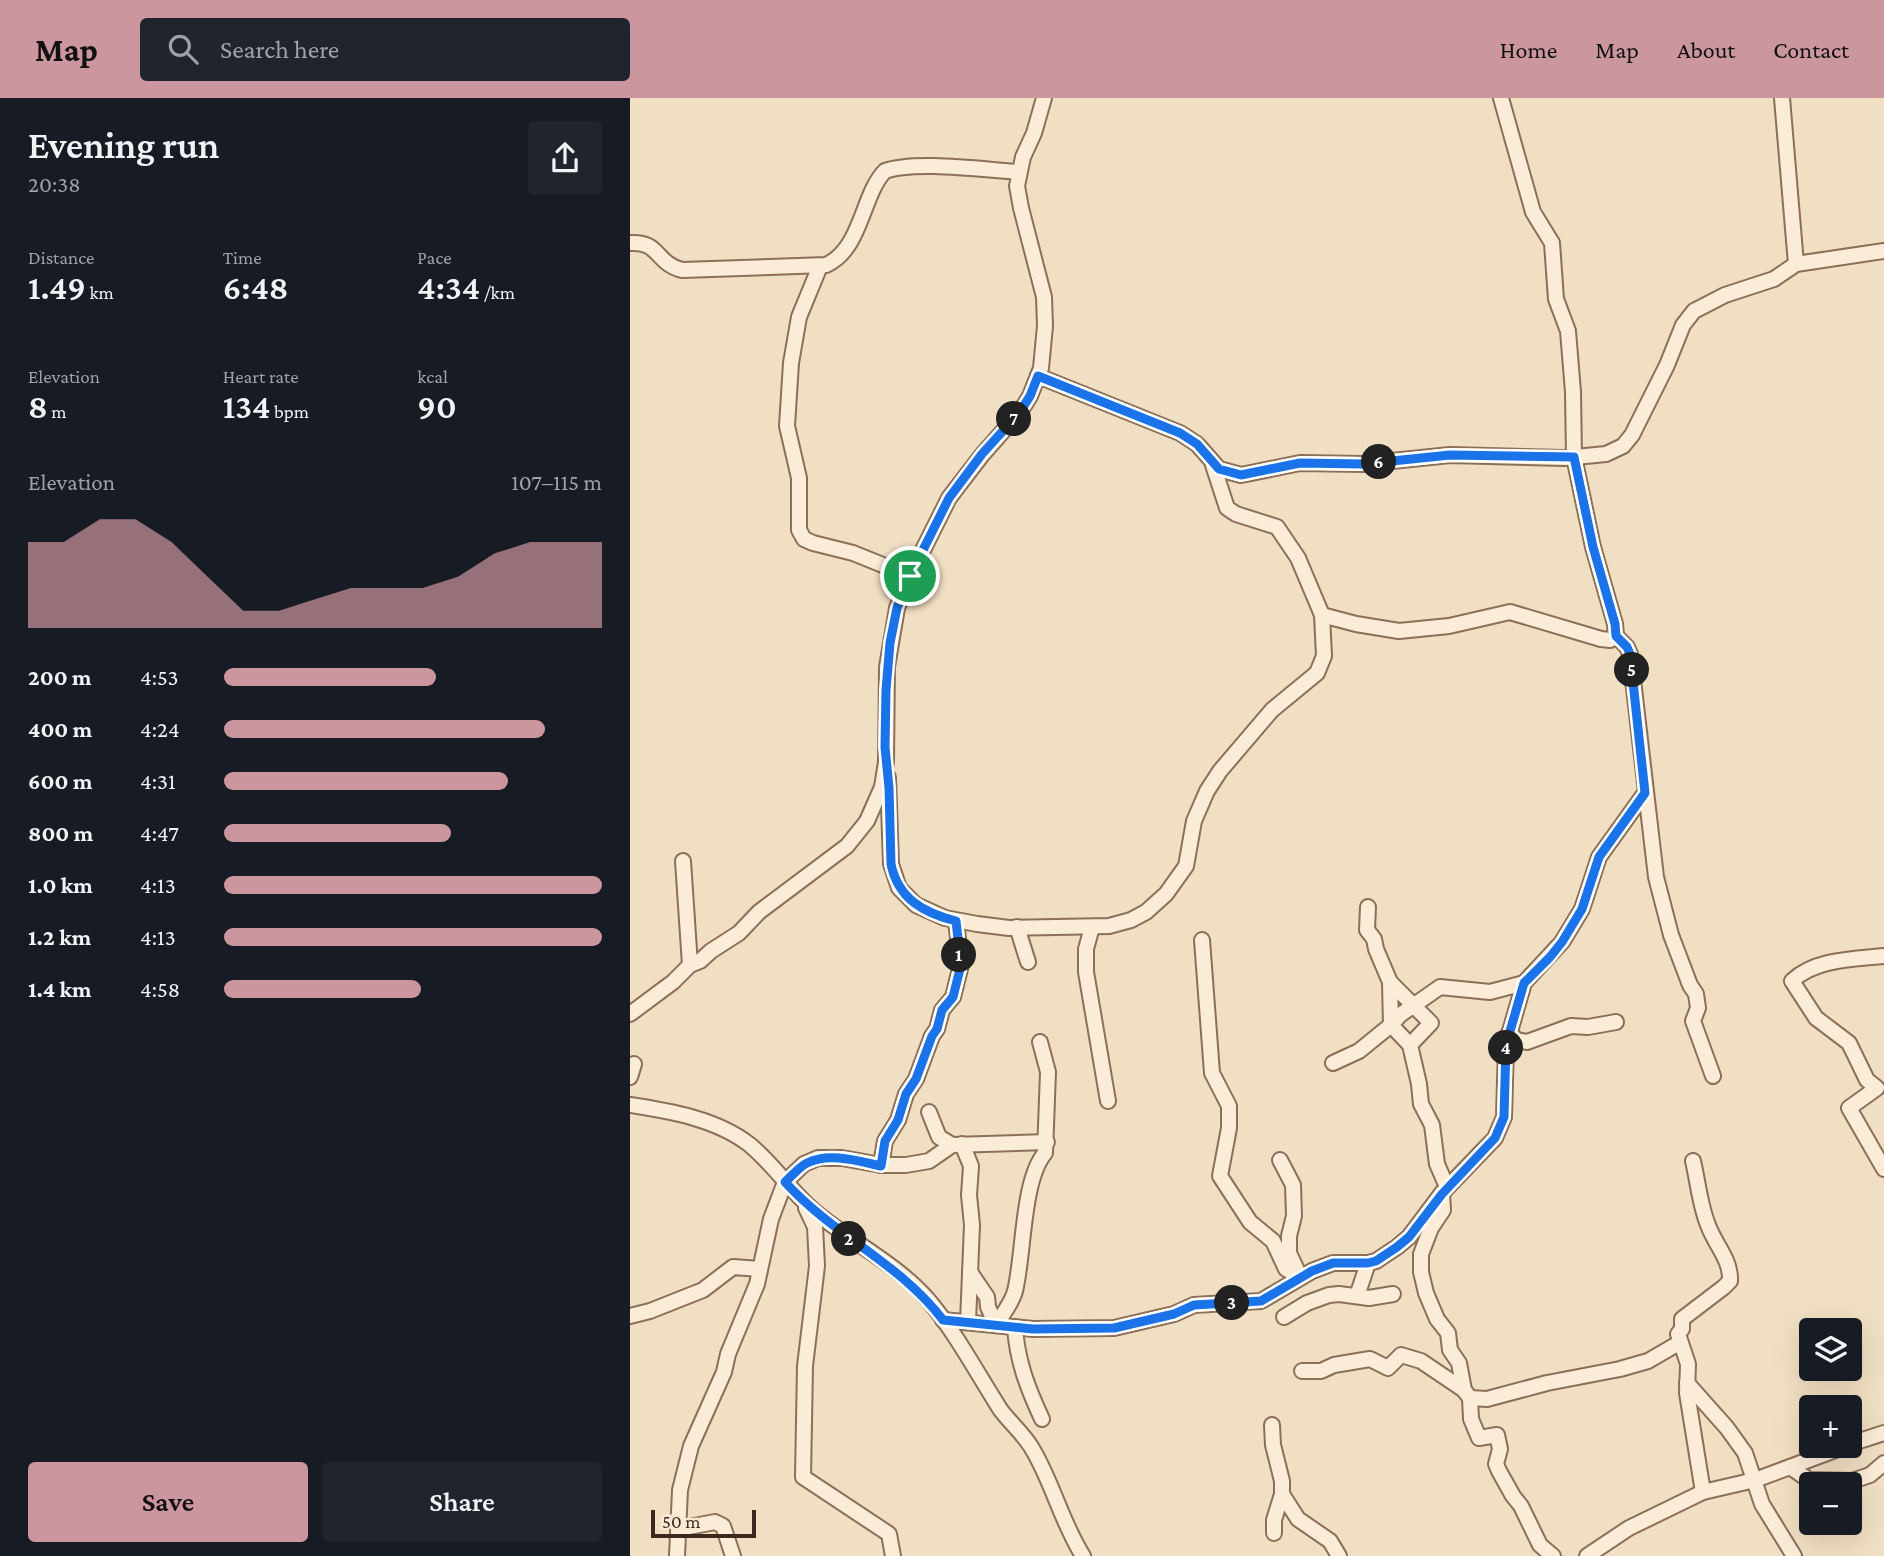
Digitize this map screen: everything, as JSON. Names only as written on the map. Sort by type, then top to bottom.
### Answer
[{"type":"street","points":[[1038,376],[1180,433],[1197,444],[1217,471],[1227,508],[1236,514],[1264,521],[1281,530],[1305,572],[1322,615],[1324,645],[1321,666],[1310,679],[1272,710],[1220,771],[1194,821],[1186,866],[1179,878],[1160,901],[1146,912],[1122,923],[1092,927],[1017,927],[956,921],[933,914],[906,897],[894,876],[886,762],[886,690],[890,643],[897,608],[949,498],[982,454],[1020,412],[1038,376],[1044,346],[1044,297],[1017,186],[1019,172],[1044,98]]},
{"type":"street","points":[[1501,98],[1533,212],[1551,242],[1556,299],[1568,331],[1574,457],[1616,636],[1630,654],[1645,793],[1660,896],[1671,935],[1696,994],[1698,1008],[1693,1021],[1713,1076]]},
{"type":"street","points":[[1782,98],[1796,264]]},
{"type":"street","points":[[630,243],[651,246],[667,264],[682,270],[820,265],[835,260],[844,250],[885,171],[937,167],[1019,172]]},
{"type":"street","points":[[1212,463],[1226,472],[1241,475],[1300,463],[1363,464],[1443,455],[1574,457],[1606,454],[1618,449],[1629,439],[1667,365],[1685,322],[1693,311],[1725,295],[1774,279],[1796,264],[1884,251]]},
{"type":"street","points":[[820,265],[799,317],[790,373],[787,426],[799,478],[799,530],[804,539],[813,543],[853,553],[910,576]]},
{"type":"street","points":[[1322,615],[1370,626],[1410,630],[1449,626],[1510,612],[1601,639],[1612,640],[1616,636]]},
{"type":"street","points":[[630,1014],[673,982],[690,965],[700,961],[739,933],[759,912],[846,846],[867,821],[883,787],[886,762]]},
{"type":"street","points":[[943,1320],[1015,1327],[1114,1328],[1174,1314],[1194,1305],[1261,1301],[1300,1277],[1333,1263],[1368,1263],[1385,1255],[1409,1237],[1444,1190],[1495,1138],[1504,1117],[1509,1032],[1524,983],[1550,957],[1568,933],[1582,909],[1599,857],[1645,793]]},
{"type":"street","points":[[683,861],[690,965]]},
{"type":"street","points":[[1368,907],[1367,930],[1374,939],[1390,982],[1391,1025],[1410,1045],[1421,1104],[1432,1125],[1437,1164],[1444,1190],[1443,1210],[1431,1228],[1421,1254],[1420,1272],[1437,1320],[1448,1333],[1450,1350],[1458,1363],[1467,1394],[1474,1430],[1479,1438],[1497,1435],[1500,1449],[1496,1464],[1499,1471],[1521,1506],[1540,1545],[1553,1556]]},
{"type":"street","points":[[881,1166],[885,1141],[898,1120],[906,1094],[916,1079],[942,1010],[953,997],[961,965],[956,921]]},
{"type":"street","points":[[1017,927],[1028,962]]},
{"type":"street","points":[[1092,927],[1086,949],[1086,972],[1108,1101]]},
{"type":"street","points":[[1202,940],[1212,1073],[1229,1106],[1229,1128],[1220,1176],[1250,1222],[1273,1241],[1286,1269],[1300,1277]]},
{"type":"street","points":[[1884,956],[1824,964],[1792,981],[1816,1018],[1849,1043],[1867,1080],[1877,1088],[1849,1108],[1884,1169]]},
{"type":"street","points":[[1390,982],[1415,1004],[1431,1023],[1410,1045]]},
{"type":"street","points":[[1333,1063],[1359,1051],[1400,1015],[1440,987],[1490,992],[1524,983]]},
{"type":"street","points":[[1509,988],[1517,1002]]},
{"type":"street","points":[[1509,1032],[1517,1040],[1527,1042],[1571,1027],[1616,1022]]},
{"type":"street","points":[[996,1325],[1014,1294],[1037,1163],[1045,1153],[1048,1072],[1040,1042]]},
{"type":"street","points":[[630,1105],[685,1115],[727,1130],[750,1145],[802,1201],[825,1221],[916,1287],[943,1320],[1002,1412],[1034,1451],[1073,1541],[1083,1556]]},
{"type":"street","points":[[929,1112],[939,1137],[957,1144],[1046,1142]]},
{"type":"street","points":[[677,1556],[680,1490],[691,1446],[724,1371],[728,1354],[757,1284],[771,1219],[785,1182],[804,1164],[818,1158],[842,1158],[881,1166],[929,1161],[957,1144]]},
{"type":"street","points":[[957,1144],[971,1166],[969,1195],[972,1225],[968,1322]]},
{"type":"street","points":[[1280,1160],[1293,1185],[1294,1216],[1289,1253],[1300,1277]]},
{"type":"street","points":[[1693,1161],[1707,1224],[1730,1270],[1730,1281],[1682,1319],[1682,1329],[1678,1335],[1688,1364],[1687,1383],[1703,1492]]},
{"type":"street","points":[[802,1201],[815,1227],[817,1266],[805,1366],[803,1477],[889,1534],[893,1556]]},
{"type":"street","points":[[1357,1296],[1368,1263]]},
{"type":"street","points":[[630,1316],[703,1290],[733,1267],[760,1269]]},
{"type":"street","points":[[970,1272],[987,1297],[988,1307],[996,1325]]},
{"type":"street","points":[[1284,1317],[1307,1303],[1329,1295],[1369,1298],[1392,1294]]},
{"type":"street","points":[[1015,1327],[1016,1347],[1023,1376],[1042,1419]]},
{"type":"street","points":[[1302,1371],[1321,1371],[1334,1365],[1370,1359],[1388,1368],[1401,1355],[1420,1361],[1467,1394],[1488,1399],[1648,1361],[1679,1343]]},
{"type":"street","points":[[1687,1383],[1727,1428],[1745,1454],[1762,1504],[1794,1556]]},
{"type":"street","points":[[1272,1425],[1273,1445],[1282,1481],[1274,1533]]},
{"type":"street","points":[[1862,1440],[1884,1433]]},
{"type":"street","points":[[1587,1556],[1629,1528],[1703,1492],[1755,1480],[1814,1458]]},
{"type":"street","points":[[1790,1467],[1809,1480],[1852,1481],[1870,1475],[1884,1463]]},
{"type":"street","points":[[1282,1494],[1298,1519],[1330,1542],[1339,1556]]},
{"type":"street","points":[[678,1528],[715,1522],[723,1525],[733,1556]]},
{"type":"route","points":[[1038,376],[1188,437],[1219,469],[1234,475],[1253,474],[1300,463],[1363,464],[1450,455],[1574,457],[1583,506],[1617,631],[1616,636],[1630,654],[1645,793],[1599,857],[1582,909],[1562,942],[1524,983],[1506,1045],[1504,1117],[1495,1138],[1453,1181],[1416,1224],[1409,1237],[1397,1247],[1376,1261],[1333,1263],[1312,1271],[1261,1301],[1194,1305],[1174,1314],[1114,1328],[1033,1329],[943,1320],[916,1287],[825,1221],[785,1182],[804,1164],[818,1158],[842,1158],[881,1166],[885,1141],[898,1120],[906,1094],[916,1079],[942,1010],[953,997],[961,965],[956,921],[933,914],[906,897],[894,876],[891,864],[885,747],[887,667],[897,608],[910,576],[949,498],[982,454],[1020,412],[1038,376]]}]
